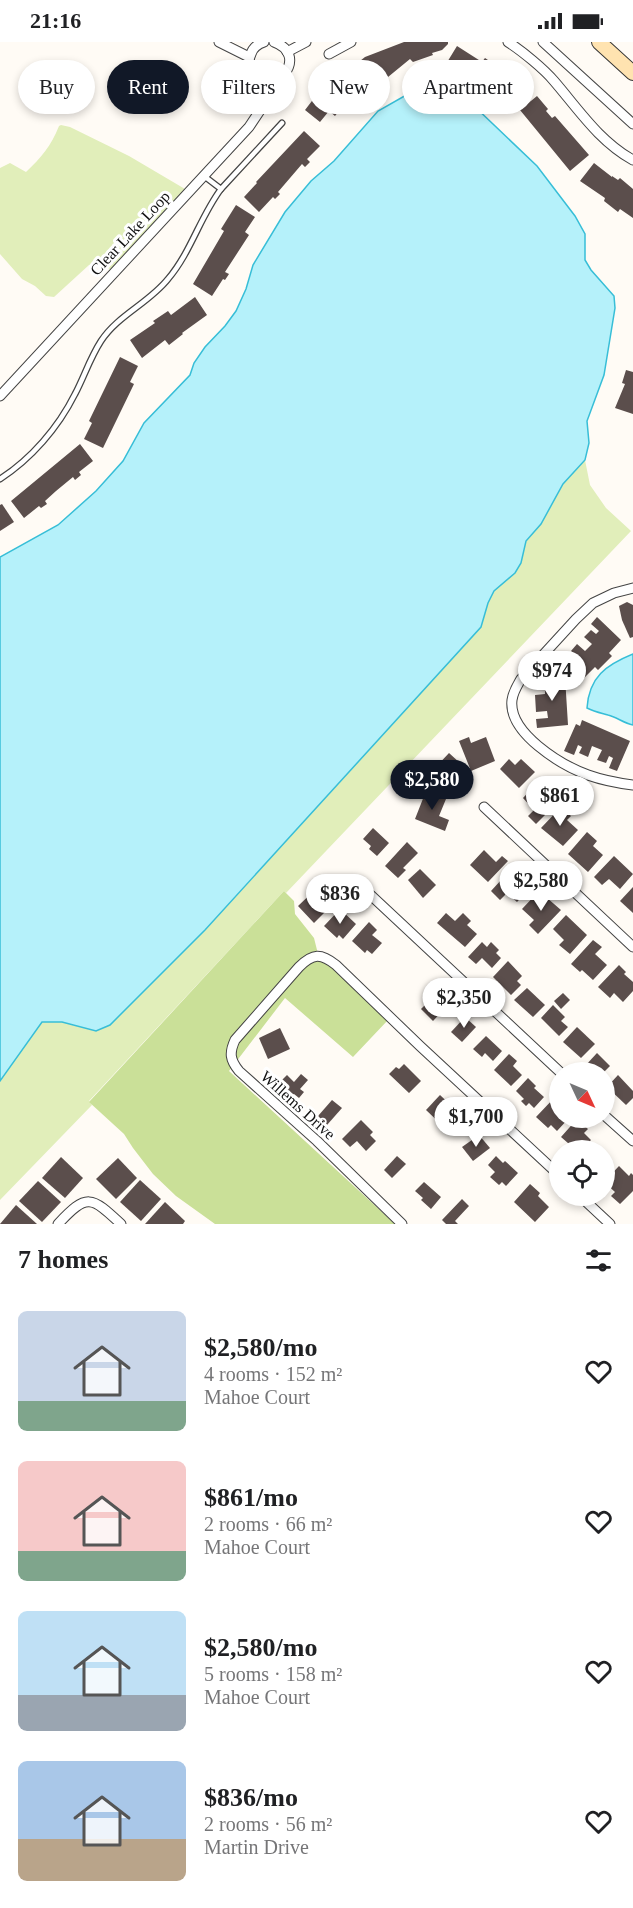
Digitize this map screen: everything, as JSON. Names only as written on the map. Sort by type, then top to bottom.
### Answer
[{"type":"street","points":[[219,42],[249,57],[256,46],[264,42]]},
{"type":"street","points":[[274,42],[284,47],[288,60]]},
{"type":"street","points":[[287,52],[306,42]]},
{"type":"street","points":[[329,54],[351,42]]},
{"type":"street","points":[[508,42],[552,78],[587,123],[602,138],[633,160]]},
{"type":"street","points":[[543,42],[633,124]]},
{"type":"street","points":[[599,42],[633,73]]},
{"type":"street","name":"Clear Lake Loop","points":[[0,396],[204,176],[258,114]]},
{"type":"street","points":[[633,588],[603,597],[584,611],[521,679],[512,700],[512,712],[525,733],[552,756],[586,774],[633,785]]},
{"type":"street","points":[[484,807],[633,947]]},
{"type":"street","points":[[361,886],[549,1062]]},
{"type":"street","name":"Willems Drive","points":[[402,1224],[232,1062],[230,1051],[235,1040],[307,959],[318,956],[328,959],[549,1166]]},
{"type":"street","points":[[615,1125],[633,1142]]},
{"type":"street","points":[[58,1224],[72,1209],[86,1202],[94,1202],[102,1206],[121,1224]]},
{"type":"street","points":[[591,1206],[610,1224]]},
{"type":"lane","points":[[0,479],[29,456],[43,441],[72,401],[105,335],[167,281],[187,251],[210,204],[282,123]]},
{"type":"lane","points":[[204,176],[221,189]]},
{"type":"green space","points":[[61,125],[70,127],[129,156],[185,189],[112,270],[96,263],[89,265],[54,297],[46,296],[35,286],[22,279],[0,254],[0,168],[10,163],[26,172],[45,151]]},
{"type":"green space","points":[[585,460],[590,485],[606,508],[631,531],[286,893],[284,891],[89,1101],[92,1105],[0,1200],[0,1081],[42,1022],[62,1022],[95,1031],[205,930],[481,627],[494,591],[515,573],[521,563],[526,541],[541,524],[563,484]]},
{"type":"green space","points":[[284,891],[294,901],[295,914],[314,938],[318,954],[388,1020],[353,1057],[285,998],[229,1071],[395,1224],[215,1224],[176,1196],[153,1174],[124,1134],[89,1102]]},
{"type":"water","points":[[402,97],[402,114],[482,114],[537,166],[575,216],[585,234],[585,260],[614,296],[615,308],[604,375],[587,421],[589,443],[585,460],[563,484],[541,524],[526,541],[521,563],[515,573],[494,591],[481,627],[205,930],[110,1025],[96,1031],[62,1022],[42,1022],[0,1081],[0,557],[58,525],[96,491],[123,461],[144,423],[190,375],[194,363],[205,347],[236,311],[253,265],[285,212],[311,181],[334,161],[375,114],[390,114],[390,104]]},
{"type":"water","points":[[633,654],[633,725],[587,708],[588,697],[595,680],[607,668]]},
{"type":"building","points":[[404,42],[448,42],[442,50],[432,53],[433,55],[419,60],[402,60],[402,66],[390,75],[390,60],[361,60]]},
{"type":"building","points":[[457,46],[479,60],[448,60]]},
{"type":"building","points":[[537,96],[552,118],[555,116],[589,155],[570,171],[523,114],[534,114],[534,98]]},
{"type":"building","points":[[310,114],[327,114],[320,122]]},
{"type":"building","points":[[304,131],[320,146],[307,159],[310,162],[305,167],[302,164],[278,192],[280,194],[275,199],[273,197],[259,212],[244,197]]},
{"type":"building","points":[[594,163],[612,177],[618,180],[620,178],[633,189],[633,218],[620,209],[618,212],[604,201],[605,198],[580,181]]},
{"type":"building","points":[[236,205],[255,217],[245,232],[249,235],[225,272],[229,274],[212,296],[193,284],[224,231],[221,229]]},
{"type":"building","points":[[195,297],[207,315],[169,345],[165,340],[142,358],[130,340],[168,311],[171,315]]},
{"type":"building","points":[[120,357],[138,366],[130,382],[134,384],[103,448],[84,439],[92,423],[89,421]]},
{"type":"building","points":[[626,370],[633,372],[633,414],[615,408],[625,384],[622,383]]},
{"type":"building","points":[[80,444],[93,461],[79,472],[81,475],[75,480],[73,477],[45,501],[47,504],[41,508],[39,506],[24,518],[11,501]]},
{"type":"building","points":[[2,504],[14,522],[0,531],[0,505]]},
{"type":"building","points":[[627,602],[633,605],[633,637],[630,638],[619,606]]},
{"type":"building","points":[[597,617],[621,640],[609,653],[612,656],[598,670],[595,667],[582,680],[559,658],[565,652],[573,659],[576,656],[571,651],[577,644],[585,651],[592,644],[584,637],[591,630],[596,634],[599,631],[591,624]]},
{"type":"building","points":[[565,677],[568,725],[537,728],[536,719],[548,718],[547,711],[536,712],[535,695],[545,694],[545,688],[534,689],[534,680]]},
{"type":"building","points":[[582,720],[630,741],[617,771],[609,768],[613,758],[609,756],[606,763],[597,760],[602,750],[592,746],[588,757],[579,753],[582,747],[578,745],[574,755],[564,751],[576,724],[580,726]]},
{"type":"building","points":[[469,737],[471,743],[486,737],[495,761],[471,771],[459,741]]},
{"type":"building","points":[[449,753],[460,763],[455,768],[461,773],[444,792],[430,780],[437,772],[434,769]]},
{"type":"building","points":[[509,759],[515,765],[521,759],[535,772],[519,788],[500,769]]},
{"type":"building","points":[[536,784],[556,804],[536,824],[528,816],[534,810],[523,798]]},
{"type":"building","points":[[426,791],[446,799],[439,816],[449,820],[445,831],[415,819]]},
{"type":"building","points":[[561,807],[571,816],[567,820],[578,830],[563,846],[541,828]]},
{"type":"building","points":[[373,828],[389,843],[377,856],[363,839]]},
{"type":"building","points":[[587,832],[597,841],[593,846],[603,855],[588,872],[568,854]]},
{"type":"building","points":[[407,842],[418,853],[403,868],[406,870],[398,878],[385,866]]},
{"type":"building","points":[[484,850],[496,862],[502,856],[508,861],[488,882],[470,865]]},
{"type":"building","points":[[614,856],[633,874],[620,889],[609,879],[602,885],[594,877]]},
{"type":"building","points":[[513,867],[524,877],[522,880],[530,888],[517,902],[507,893],[500,900],[491,891]]},
{"type":"building","points":[[420,869],[436,885],[423,898],[408,880]]},
{"type":"building","points":[[320,885],[327,892],[321,898],[330,907],[314,923],[298,906]]},
{"type":"building","points":[[633,887],[633,913],[620,901]]},
{"type":"building","points":[[539,891],[561,910],[538,934],[529,925],[534,920],[522,909]]},
{"type":"building","points":[[340,909],[356,924],[343,939],[339,935],[337,938],[324,926]]},
{"type":"building","points":[[446,913],[455,921],[463,913],[471,921],[467,925],[477,934],[465,947],[437,923]]},
{"type":"building","points":[[566,915],[587,935],[570,954],[559,945],[564,940],[553,929]]},
{"type":"building","points":[[369,922],[377,930],[372,935],[382,943],[372,954],[367,950],[365,953],[352,941]]},
{"type":"building","points":[[593,940],[602,947],[595,954],[607,965],[593,980],[571,964]]},
{"type":"building","points":[[482,942],[487,947],[491,942],[499,950],[496,953],[501,958],[492,968],[482,958],[476,964],[468,957]]},
{"type":"building","points":[[508,961],[522,976],[517,981],[521,985],[511,995],[493,977]]},
{"type":"building","points":[[619,965],[626,972],[624,974],[633,982],[633,991],[623,1002],[614,993],[610,998],[598,987]]},
{"type":"building","points":[[527,988],[545,1005],[533,1017],[514,1000]]},
{"type":"building","points":[[438,992],[450,1003],[433,1021],[421,1009]]},
{"type":"building","points":[[563,993],[570,1000],[561,1009],[554,1001]]},
{"type":"building","points":[[553,1005],[565,1017],[561,1021],[568,1027],[559,1036],[541,1018]]},
{"type":"building","points":[[465,1017],[476,1027],[462,1042],[451,1032]]},
{"type":"building","points":[[577,1027],[595,1044],[581,1058],[563,1042]]},
{"type":"building","points":[[280,1028],[290,1049],[268,1059],[259,1038]]},
{"type":"building","points":[[486,1036],[502,1051],[493,1061],[485,1053],[482,1057],[473,1049]]},
{"type":"building","points":[[597,1053],[606,1062],[589,1062]]},
{"type":"building","points":[[509,1054],[517,1061],[513,1066],[522,1075],[511,1086],[494,1070]]},
{"type":"building","points":[[404,1064],[421,1081],[409,1093],[389,1074],[396,1067],[399,1069]]},
{"type":"building","points":[[301,1074],[308,1080],[300,1089],[304,1092],[299,1098],[279,1083],[287,1075],[294,1082]]},
{"type":"building","points":[[618,1075],[633,1091],[633,1098],[626,1105],[615,1095],[615,1078]]},
{"type":"building","points":[[528,1078],[536,1086],[534,1088],[544,1097],[534,1108],[529,1103],[526,1106],[521,1101],[524,1099],[516,1091]]},
{"type":"building","points":[[440,1095],[460,1114],[446,1129],[426,1110]]},
{"type":"building","points":[[332,1100],[342,1108],[327,1125],[318,1116]]},
{"type":"building","points":[[549,1103],[549,1127],[536,1117]]},
{"type":"building","points":[[361,1120],[373,1132],[370,1135],[376,1141],[366,1151],[357,1141],[350,1147],[342,1139]]},
{"type":"building","points":[[569,1128],[587,1128],[584,1133],[591,1140],[564,1140],[561,1137]]},
{"type":"building","points":[[479,1135],[490,1148],[473,1161],[462,1147]]},
{"type":"building","points":[[397,1156],[406,1164],[392,1178],[384,1170]]},
{"type":"building","points":[[496,1156],[518,1173],[506,1186],[502,1182],[499,1185],[490,1177],[495,1172],[488,1165]]},
{"type":"building","points":[[61,1157],[83,1178],[65,1198],[42,1178]]},
{"type":"building","points":[[118,1158],[137,1178],[116,1199],[96,1179]]},
{"type":"building","points":[[619,1166],[629,1176],[631,1173],[633,1175],[633,1191],[620,1204],[615,1200],[615,1170]]},
{"type":"building","points":[[140,1180],[161,1199],[141,1221],[120,1202]]},
{"type":"building","points":[[38,1181],[61,1202],[42,1222],[19,1201]]},
{"type":"building","points":[[424,1182],[441,1197],[431,1209],[415,1191]]},
{"type":"building","points":[[530,1184],[540,1193],[538,1196],[549,1207],[535,1222],[514,1202]]},
{"type":"building","points":[[462,1199],[469,1206],[455,1221],[458,1224],[446,1224],[442,1220]]},
{"type":"building","points":[[165,1202],[185,1221],[183,1224],[145,1224]]},
{"type":"building","points":[[16,1205],[37,1224],[0,1224]]}]
